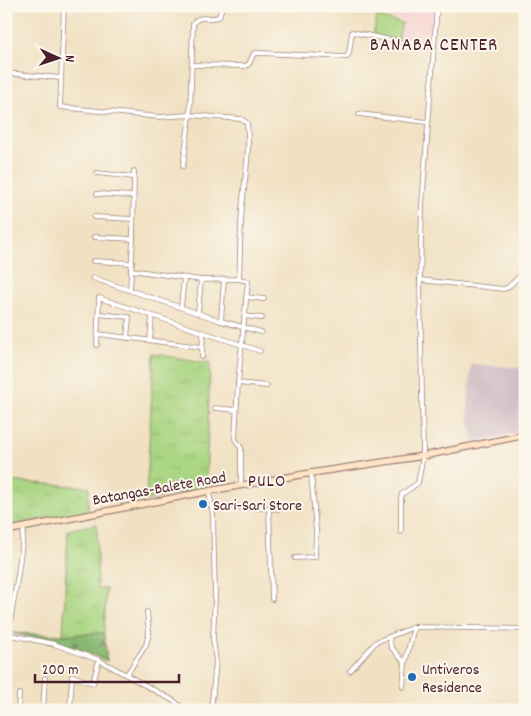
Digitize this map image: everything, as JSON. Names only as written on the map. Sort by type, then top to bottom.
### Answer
[{"type":"main road","name":"Batangas-Balete Road","points":[[6,531],[210,491],[423,456],[525,435]]},
{"type":"street","points":[[64,6],[59,103],[62,108],[159,117],[190,115],[241,119],[247,123],[240,279]]},
{"type":"street","points":[[183,166],[190,115],[193,24],[199,18],[219,17],[222,6]]},
{"type":"street","points":[[401,532],[401,499],[404,492],[418,483],[423,456],[420,280],[422,205],[436,6]]},
{"type":"street","points":[[192,65],[245,66],[249,64],[254,53],[347,57],[352,32],[434,47]]},
{"type":"street","points":[[6,73],[60,78]]},
{"type":"street","points":[[359,114],[427,122]]},
{"type":"street","points":[[130,290],[134,172]]},
{"type":"street","points":[[97,173],[134,177]]},
{"type":"street","points":[[97,194],[134,196]]},
{"type":"street","points":[[94,217],[133,219]]},
{"type":"street","points":[[94,237],[133,239]]},
{"type":"street","points":[[93,261],[132,263]]},
{"type":"street","points":[[131,270],[201,280],[248,280],[241,345],[235,438],[241,448],[241,486]]},
{"type":"street","points":[[420,280],[503,289],[508,288],[519,277]]},
{"type":"street","points":[[93,278],[221,321],[261,332]]},
{"type":"street","points":[[181,307],[184,278]]},
{"type":"street","points":[[221,321],[224,279]]},
{"type":"street","points":[[198,313],[201,280]]},
{"type":"street","points":[[246,297],[264,299]]},
{"type":"street","points":[[97,346],[99,298],[260,351]]},
{"type":"street","points":[[98,314],[129,317],[127,338]]},
{"type":"street","points":[[150,340],[152,316]]},
{"type":"street","points":[[244,316],[262,318]]},
{"type":"street","points":[[202,356],[203,333]]},
{"type":"street","points":[[98,334],[202,347]]},
{"type":"street","points":[[238,383],[267,386]]},
{"type":"street","points":[[215,408],[236,410]]},
{"type":"street","points":[[295,558],[315,557],[316,531],[311,473]]},
{"type":"street","points":[[210,491],[213,515],[215,596],[213,640],[216,662],[211,710]]},
{"type":"street","points":[[211,506],[281,509]]},
{"type":"street","points":[[269,508],[272,599]]},
{"type":"street","points":[[24,528],[7,635],[54,644],[99,660],[174,701],[185,710]]},
{"type":"street","points":[[127,674],[146,646],[149,633],[147,612]]},
{"type":"street","points":[[403,686],[405,663],[414,627]]},
{"type":"street","points":[[350,671],[376,642],[414,627],[525,629]]},
{"type":"street","points":[[389,638],[391,647],[405,663]]},
{"type":"street","points":[[70,710],[72,676],[93,682],[99,660]]},
{"type":"street","points":[[43,710],[45,678]]},
{"type":"street","points":[[18,710],[19,694]]},
{"type":"shaded area","points":[[367,6],[435,6],[432,46],[399,42],[403,20],[366,11]]},
{"type":"shaded area","points":[[471,364],[525,368],[525,431],[473,442],[468,411]]},
{"type":"green space","points":[[377,17],[402,23],[398,40],[373,35]]},
{"type":"green space","points":[[154,354],[210,363],[206,488],[146,500]]},
{"type":"green space","points":[[6,481],[89,487],[88,510],[6,526]]},
{"type":"green space","points":[[97,524],[97,589],[106,589],[104,633],[63,635],[68,530]]},
{"type":"green space","points":[[11,633],[63,635],[104,633],[107,661],[48,641]]},
{"type":"place","name":"Sari-Sari Store","points":[[203,504]]},
{"type":"place","name":"Untiveros Residence","points":[[412,677]]},
{"type":"district","name":"BANABA CENTER","points":[[434,43]]},
{"type":"district","name":"PULO","points":[[267,480]]}]
